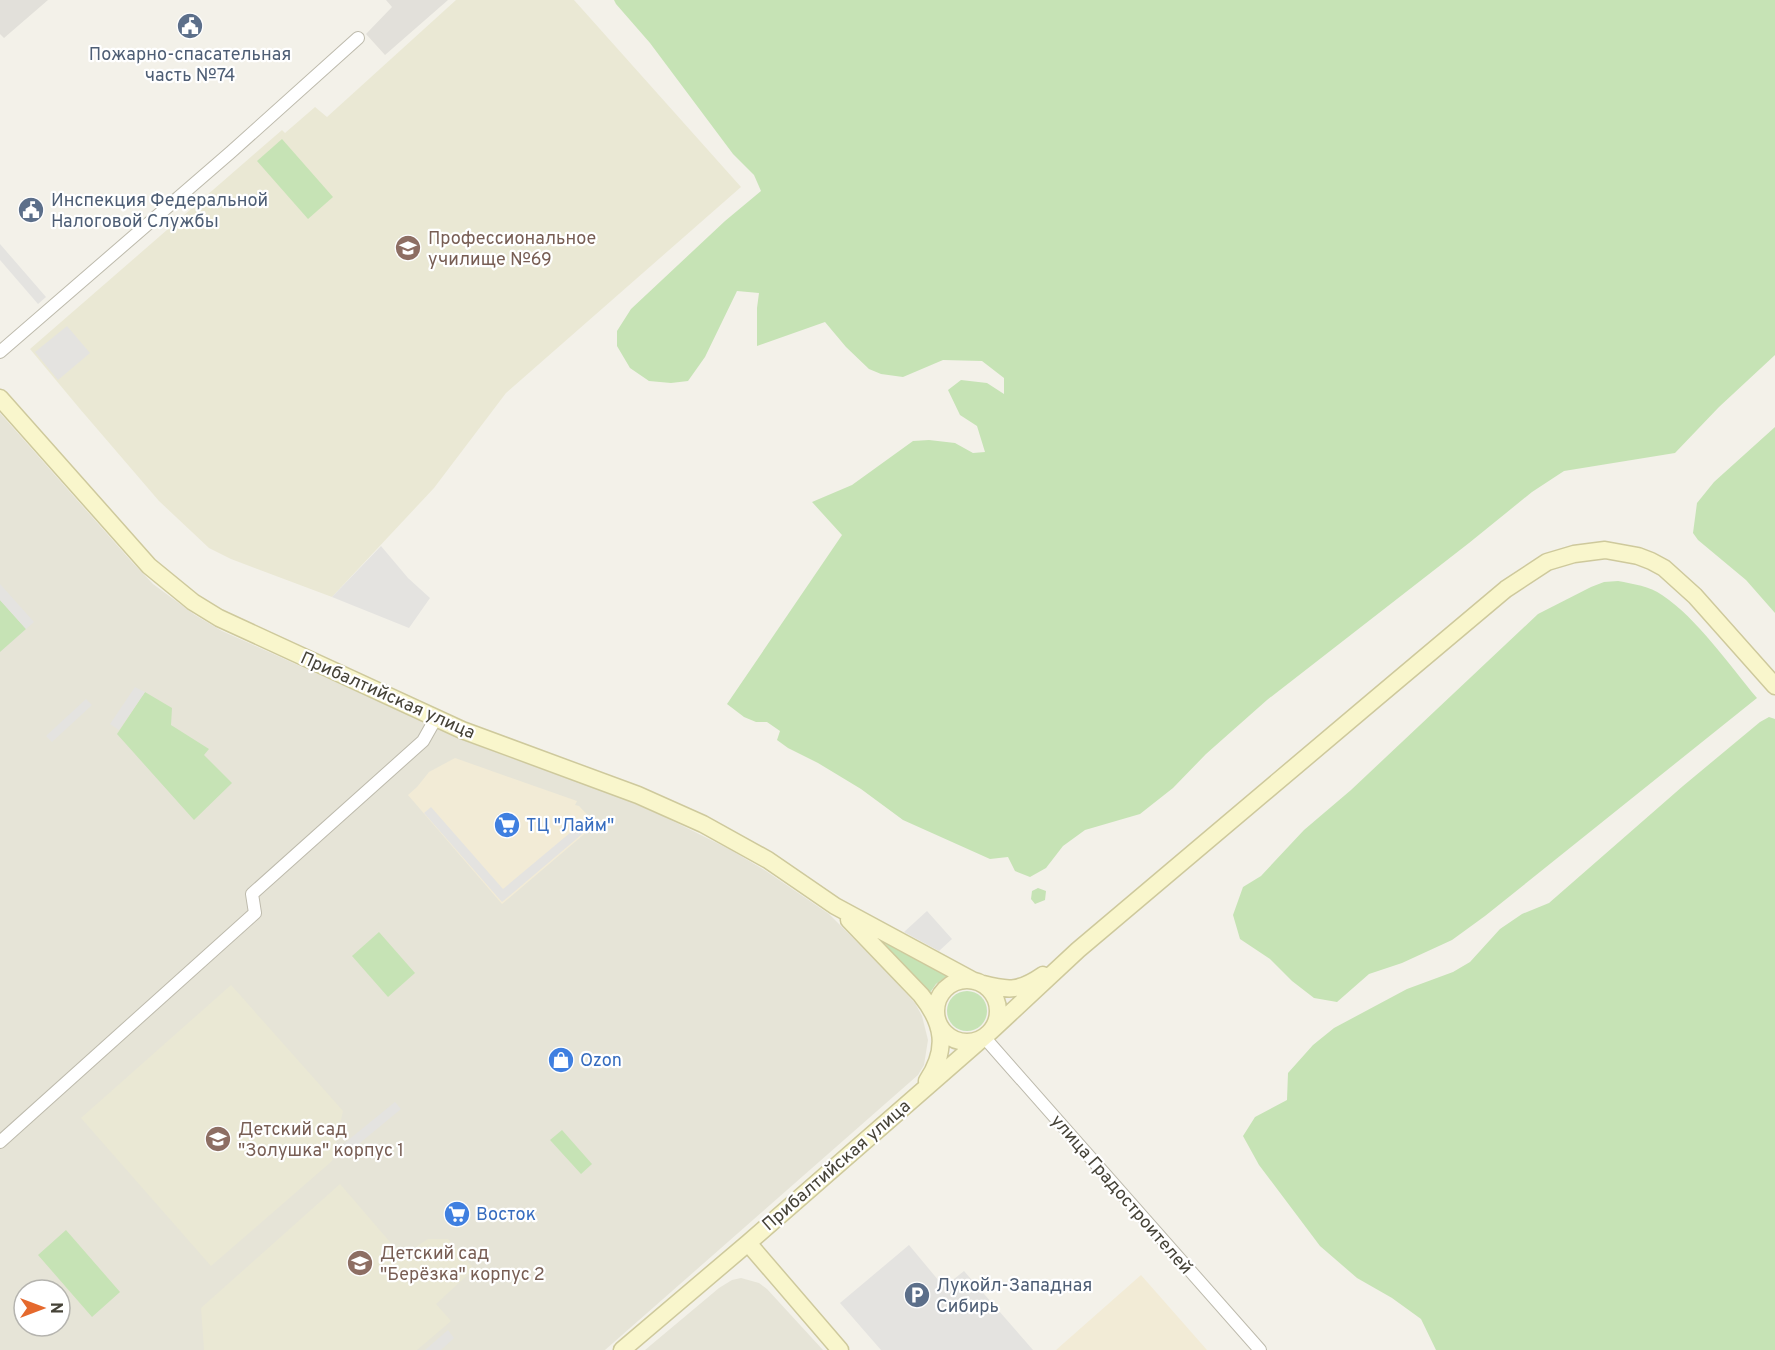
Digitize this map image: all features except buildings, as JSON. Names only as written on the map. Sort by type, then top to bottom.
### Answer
[{"type":"street","points":[[0,352],[239,145],[358,38]]},
{"type":"street","name":"Прибалтийская улица","points":[[0,398],[149,566],[193,602],[219,618],[436,718],[638,795],[703,824],[768,860],[864,928],[977,982]]},
{"type":"street","points":[[977,982],[991,992],[997,1005],[996,1020],[987,1034],[970,1042],[955,1040],[943,1031],[937,1018],[937,1002],[946,989],[960,981],[977,982],[1000,989],[1016,988],[1039,977],[1078,950],[1506,589],[1536,568],[1553,560],[1574,554],[1605,550],[1638,556],[1664,568],[1695,596],[1775,686]]},
{"type":"street","points":[[0,1142],[255,913],[252,894],[423,741],[436,718]]},
{"type":"street","name":"Прибалтийская улица","points":[[864,928],[921,994],[937,1018],[941,1052],[922,1090]]},
{"type":"street","name":"Прибалтийская улица","points":[[840,1350],[748,1243],[987,1034],[1078,950]]},
{"type":"street","name":"улица Градостроителей","points":[[987,1034],[1260,1350]]},
{"type":"street","points":[[622,1350],[748,1243]]},
{"type":"shaded area","points":[[0,0],[48,0],[4,38],[0,34]]},
{"type":"shaded area","points":[[386,0],[448,0],[385,55],[366,34],[392,7]]},
{"type":"shaded area","name":"Профессиональное училище №69","points":[[456,0],[574,0],[741,187],[506,393],[434,488],[332,597],[231,559],[209,548],[159,501],[30,349],[282,130],[285,133],[315,107],[327,117]]},
{"type":"shaded area","points":[[0,244],[46,297],[38,304],[0,260]]},
{"type":"shaded area","points":[[67,326],[90,353],[58,380],[35,352]]},
{"type":"shaded area","points":[[0,413],[153,584],[195,615],[222,631],[468,742],[624,799],[729,849],[829,914],[915,1003],[922,1016],[928,1040],[924,1065],[918,1075],[605,1350],[0,1350]]},
{"type":"shaded area","points":[[381,546],[408,578],[430,598],[409,628],[332,597]]},
{"type":"shaded area","points":[[0,584],[34,622],[26,629],[0,600]]},
{"type":"shaded area","points":[[135,687],[145,692],[119,730],[110,724]]},
{"type":"shaded area","points":[[86,699],[92,705],[52,742],[46,736]]},
{"type":"shaded area","points":[[455,758],[577,801],[575,805],[579,806],[596,824],[502,904],[408,795],[429,772]]},
{"type":"shaded area","points":[[431,807],[503,889],[589,817],[594,824],[502,902],[424,813]]},
{"type":"shaded area","points":[[927,911],[952,939],[939,951],[904,932]]},
{"type":"shaded area","name":"Детский сад \"Золушка\" корпус 1","points":[[231,985],[343,1111],[332,1161],[211,1266],[81,1118]]},
{"type":"shaded area","points":[[395,1102],[401,1109],[343,1157],[336,1150]]},
{"type":"shaded area","name":"Детский сад \"Берёзка\" корпус 2","points":[[340,1184],[402,1256],[428,1239],[448,1239],[474,1269],[436,1304],[451,1321],[417,1350],[204,1350],[201,1308]]},
{"type":"shaded area","name":"Лукойл-Западная Сибирь","points":[[909,1245],[944,1287],[964,1271],[1033,1350],[881,1350],[840,1303]]},
{"type":"shaded area","points":[[1141,1275],[1207,1350],[1056,1350]]},
{"type":"shaded area","points":[[741,1278],[759,1283],[767,1289],[823,1350],[645,1350],[719,1288],[732,1280]]},
{"type":"shaded area","points":[[448,1330],[454,1338],[441,1350],[425,1350]]},
{"type":"green space","points":[[614,0],[1775,0],[1775,355],[1719,407],[1675,453],[1564,471],[1532,492],[1267,700],[1206,754],[1173,788],[1140,814],[1085,830],[1063,846],[1046,868],[1030,877],[1015,871],[1008,857],[990,859],[903,820],[861,789],[788,748],[777,740],[780,731],[767,722],[756,722],[744,717],[727,704],[842,535],[812,502],[852,485],[913,441],[955,443],[973,453],[985,452],[977,426],[960,415],[948,390],[961,380],[987,383],[1004,394],[1004,378],[982,361],[943,360],[903,377],[881,374],[869,369],[825,322],[757,346],[759,293],[737,291],[705,357],[688,381],[671,383],[649,381],[630,368],[617,346],[617,331],[631,309],[725,221],[761,191],[754,175],[733,154],[650,43]]},
{"type":"green space","points":[[282,139],[333,197],[308,219],[257,161]]},
{"type":"green space","points":[[1775,427],[1775,613],[1746,580],[1698,540],[1693,533],[1697,503],[1714,482]]},
{"type":"green space","points":[[1618,581],[1652,589],[1675,605],[1700,629],[1757,698],[1452,940],[1402,963],[1369,974],[1337,1002],[1314,998],[1292,981],[1270,959],[1240,939],[1233,915],[1243,887],[1261,876],[1304,830],[1351,790],[1538,614],[1591,587],[1604,582]]},
{"type":"green space","points":[[0,600],[26,629],[0,652]]},
{"type":"green space","points":[[145,692],[172,708],[171,725],[209,749],[204,755],[232,783],[194,820],[117,734]]},
{"type":"green space","points":[[1769,717],[1775,719],[1775,1350],[1436,1350],[1421,1319],[1392,1298],[1357,1278],[1320,1246],[1259,1165],[1243,1136],[1255,1117],[1287,1100],[1288,1073],[1313,1045],[1334,1028],[1407,989],[1453,972],[1470,962],[1500,929],[1522,914],[1549,903],[1683,786]]},
{"type":"green space","points":[[1038,888],[1046,891],[1045,900],[1035,904],[1031,899],[1032,891]]},
{"type":"green space","points":[[379,932],[415,973],[388,997],[352,956]]},
{"type":"green space","points":[[883,942],[947,976],[936,984],[929,994]]},
{"type":"green space","points":[[967,991],[981,997],[987,1011],[981,1025],[967,1031],[953,1025],[947,1011],[953,997]]},
{"type":"green space","points":[[562,1130],[592,1164],[581,1174],[550,1140]]},
{"type":"green space","points":[[66,1230],[120,1292],[92,1317],[72,1294],[72,1278],[58,1278],[38,1255]]},
{"type":"place","name":"Пожарно-спасательная часть №74","points":[[190,26]]},
{"type":"place","name":"Инспекция Федеральной Налоговой Службы","points":[[31,210]]},
{"type":"place","name":"Профессиональное училище №69","points":[[408,248]]},
{"type":"place","name":"ТЦ \"Лайм\"","points":[[507,825]]},
{"type":"place","name":"Ozon","points":[[561,1060]]},
{"type":"place","name":"Детский сад \"Золушка\" корпус 1","points":[[218,1139]]},
{"type":"place","name":"Восток","points":[[457,1214]]},
{"type":"place","name":"Детский сад \"Берёзка\" корпус 2","points":[[360,1263]]},
{"type":"place","name":"Лукойл-Западная Сибирь","points":[[917,1295]]}]
